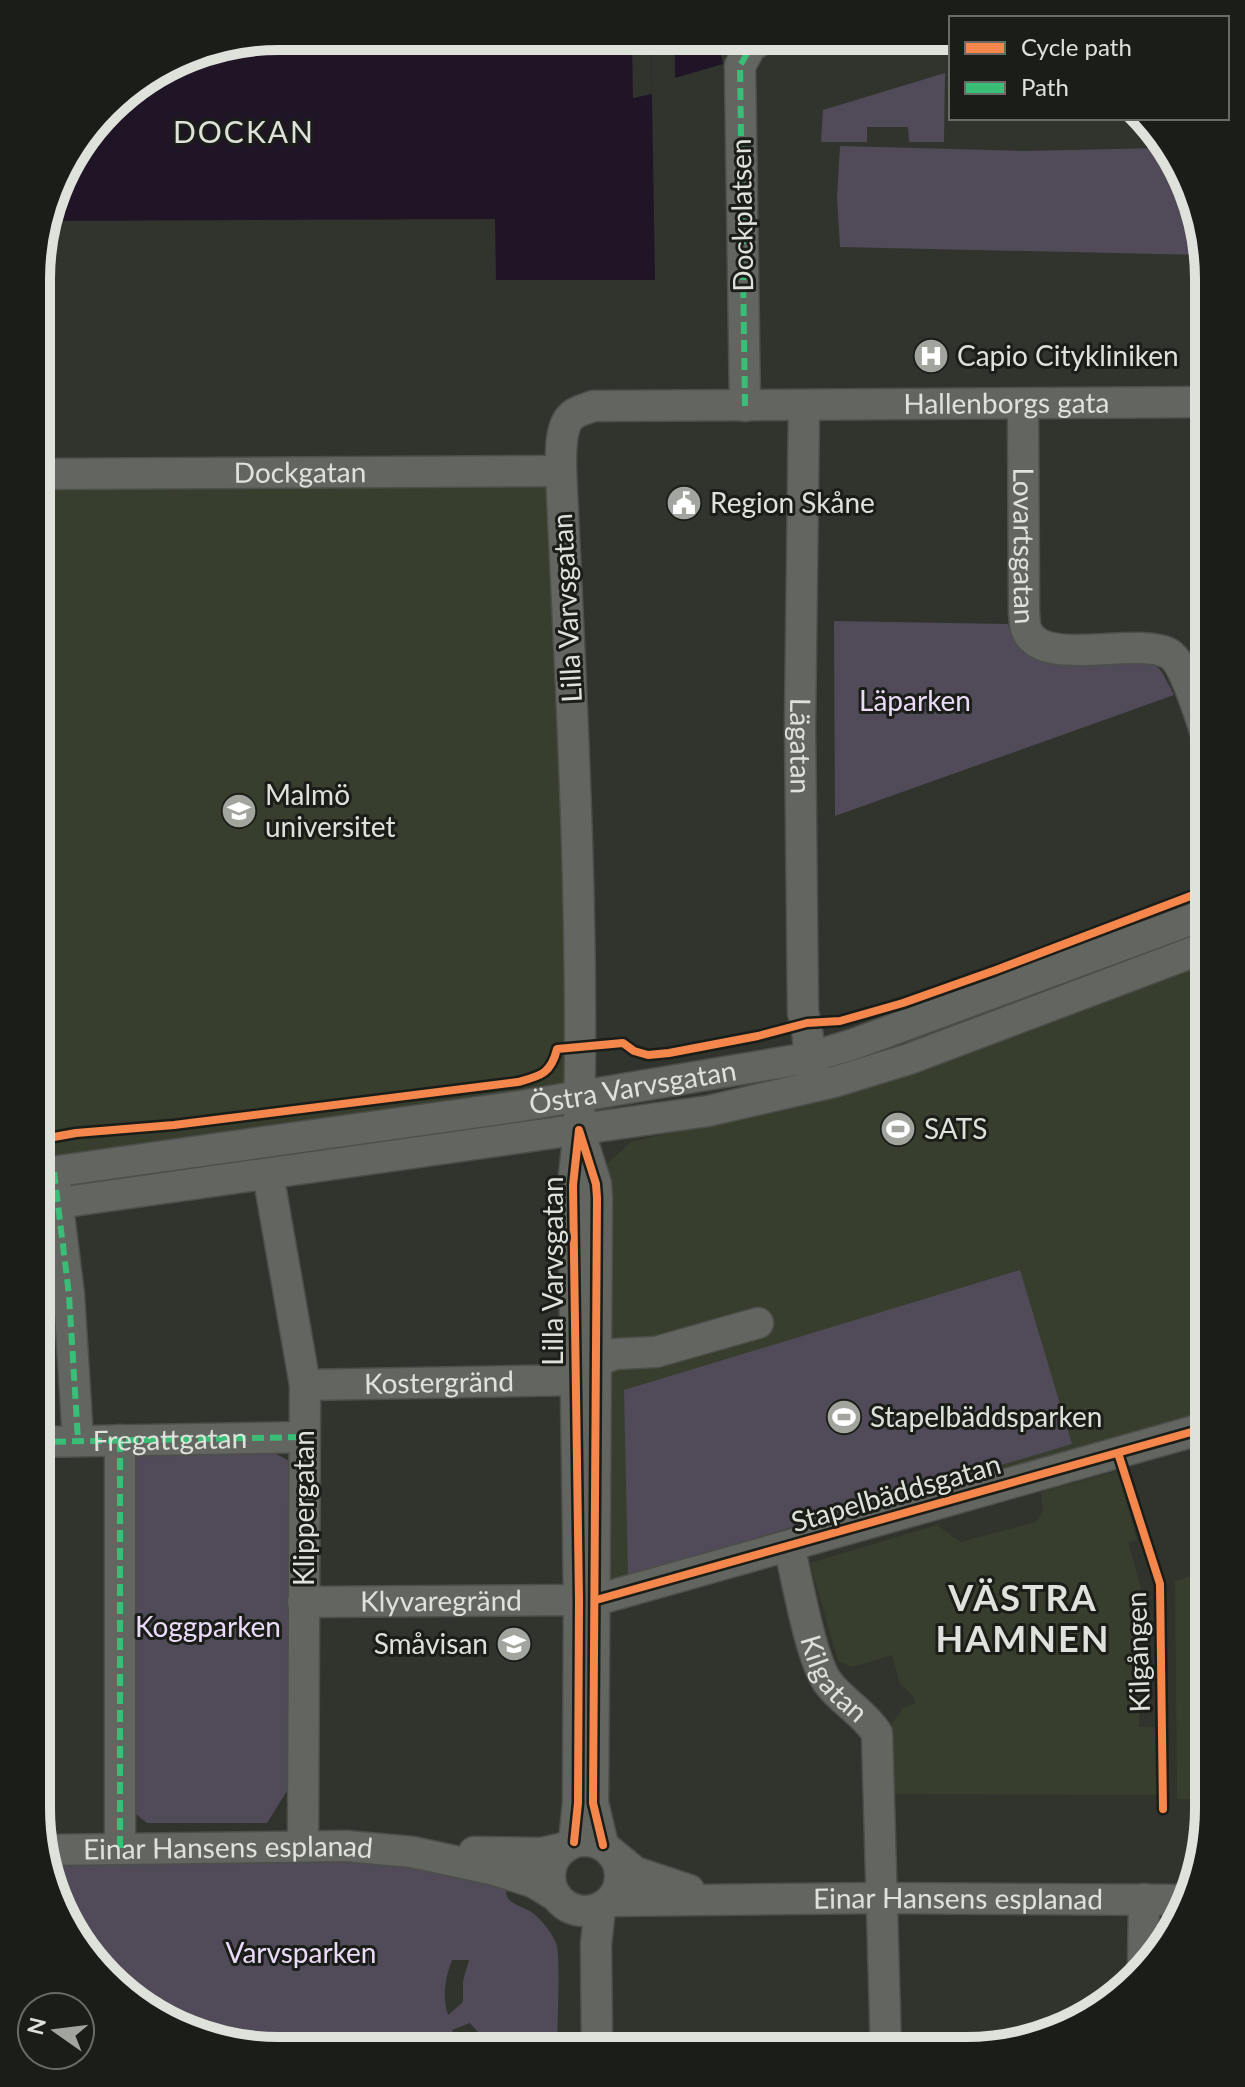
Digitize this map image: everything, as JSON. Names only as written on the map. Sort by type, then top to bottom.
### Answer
[{"type":"street","name":"Dockplatsen","points":[[745,406],[740,66],[749,50]]},
{"type":"street","name":"Hallenborgs gata","points":[[804,406],[1195,402]]},
{"type":"street","name":"Lovartsgatan","points":[[1023,404],[1026,631],[1036,643],[1051,649],[1143,649],[1168,653],[1180,664],[1195,704]]},
{"type":"street","name":"Lilla Varvsgatan","points":[[588,1847],[578,1803],[587,1600],[586,1371],[596,1184],[579,1130],[582,1046],[579,838],[561,452],[567,423],[573,414],[593,406],[745,406]]},
{"type":"street","points":[[745,406],[804,406]]},
{"type":"street","name":"Lägatan","points":[[804,406],[800,739],[803,1013],[813,1072]]},
{"type":"street","name":"Dockgatan","points":[[50,474],[561,471]]},
{"type":"street","name":"Östra Varvsgatan","points":[[50,1172],[475,1113],[768,1066],[813,1072],[854,1044],[1195,918]]},
{"type":"street","name":"Östra Varvsgatan","points":[[50,1205],[708,1111],[813,1072],[909,1059],[1195,951]]},
{"type":"street","name":"Klippergatan","points":[[268,1174],[305,1385],[303,1846]]},
{"type":"street","points":[[50,1214],[69,1295],[78,1440]]},
{"type":"street","name":"Kostergränd","points":[[305,1385],[586,1371],[615,1354],[656,1352],[758,1323]]},
{"type":"street","name":"Stapelbäddsgatan","points":[[587,1600],[1195,1431]]},
{"type":"street","name":"Fregattgatan","points":[[50,1441],[304,1437]]},
{"type":"street","points":[[120,1440],[120,1849]]},
{"type":"street","name":"Kilgatan","points":[[789,1546],[819,1665],[829,1685],[865,1716],[877,1733],[885,2037]]},
{"type":"street","name":"Klyvaregränd","points":[[303,1602],[587,1600]]},
{"type":"street","name":"Einar Hansens esplanad","points":[[54,1850],[346,1846],[412,1852],[541,1853],[588,1847],[635,1872],[726,1900]]},
{"type":"street","points":[[578,2037],[577,1945],[585,1904],[620,1881],[620,1869],[588,1847],[555,1857],[550,1875],[585,1904],[596,1944],[597,2037]]},
{"type":"street","name":"Einar Hansens esplanad","points":[[412,1852],[497,1871],[585,1904],[880,1898],[1175,1900]]},
{"type":"street","points":[[1143,1952],[1144,1899]]},
{"type":"shaded area","points":[[264,50],[651,50],[655,280],[496,280],[495,219],[58,221],[67,191],[81,164],[107,128],[152,89],[205,62]]},
{"type":"shaded area","points":[[721,54],[723,64],[675,78],[675,55]]},
{"type":"shaded area","points":[[561,471],[579,1130],[50,1204],[50,474]]},
{"type":"shaded area","points":[[1195,963],[1195,1418],[632,1585],[603,1575],[601,1196],[607,1164],[631,1142],[781,1106]]},
{"type":"shaded area","points":[[1118,1471],[1137,1540],[1128,1542],[1142,1592],[1139,1727],[1155,1727],[1156,1795],[893,1794],[892,1723],[903,1708],[916,1703],[911,1693],[900,1684],[892,1655],[852,1667],[838,1661],[810,1563],[937,1525],[961,1542],[1036,1522],[1043,1510],[1041,1492]]},
{"type":"shaded area","points":[[1195,1575],[1195,1799],[1177,1799],[1175,1581]]},
{"type":"green space","points":[[945,73],[944,142],[909,142],[908,127],[867,127],[867,142],[821,142],[823,110]]},
{"type":"green space","points":[[840,146],[1023,151],[1153,148],[1178,191],[1191,234],[1193,255],[840,247],[837,198]]},
{"type":"green space","name":"Läparken","points":[[834,621],[1008,624],[1015,640],[1153,662],[1174,695],[835,816]]},
{"type":"green space","name":"Stapelbäddsparken","points":[[1020,1270],[1072,1444],[628,1576],[624,1390]]},
{"type":"green space","name":"Koggparken","points":[[140,1447],[267,1449],[293,1463],[290,1786],[267,1823],[147,1823],[125,1805],[124,1469]]},
{"type":"green space","name":"Varvsparken","points":[[372,1856],[506,1885],[510,1901],[536,1916],[556,1943],[559,1977],[557,2037],[482,2037],[470,2023],[452,2030],[456,2037],[279,2037],[249,2035],[191,2020],[140,1990],[97,1947],[67,1896],[55,1858]],"holes":[[[452,1960],[469,1960],[463,1981],[463,2002],[448,2015],[445,1987]]]},
{"type":"pier","points":[[632,50],[651,50],[652,94],[633,98]]},
{"type":"marked path","points":[[745,406],[740,66],[749,50]]},
{"type":"marked path","points":[[54,1172],[69,1295],[78,1440]]},
{"type":"marked path","points":[[50,1442],[304,1437]]},
{"type":"marked path","points":[[120,1440],[120,1849]]},
{"type":"cycle path","points":[[50,1138],[518,1082],[544,1073],[557,1049],[623,1043],[634,1051],[648,1055],[669,1053],[807,1023],[840,1021],[903,1003],[996,970],[1195,894]]},
{"type":"cycle path","points":[[574,1842],[578,1803],[579,1600],[573,1185],[579,1130],[596,1184],[597,1198],[593,1803],[603,1845]]},
{"type":"cycle path","points":[[596,1600],[1195,1431]]},
{"type":"cycle path","name":"Kilgången","points":[[1118,1453],[1160,1584],[1163,1809]]},
{"type":"place","name":"Capio Citykliniken","points":[[931,356]]},
{"type":"place","name":"Region Skåne","points":[[684,503]]},
{"type":"place","name":"Malmö universitet","points":[[239,811]]},
{"type":"place","name":"SATS","points":[[898,1129]]},
{"type":"place","name":"Stapelbäddsparken","points":[[844,1417]]},
{"type":"place","name":"Småvisan","points":[[514,1644]]},
{"type":"district","name":"DOCKAN","points":[[244,133]]},
{"type":"district","name":"VÄSTRA HAMNEN","points":[[1023,1618]]}]
